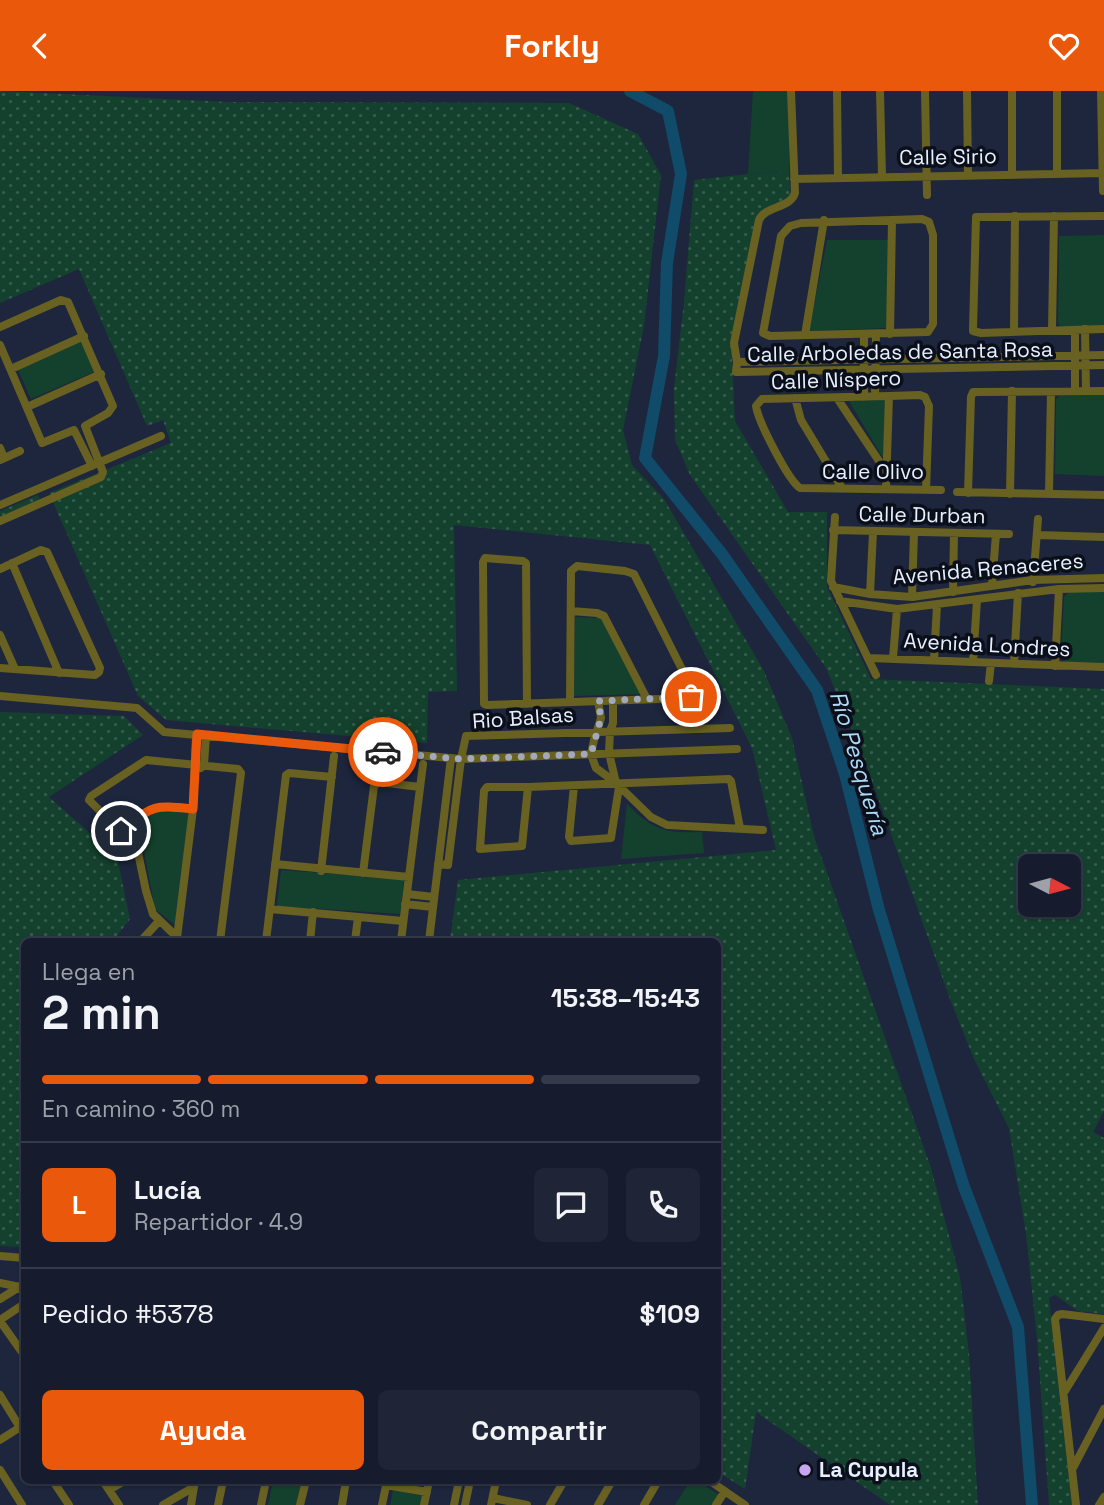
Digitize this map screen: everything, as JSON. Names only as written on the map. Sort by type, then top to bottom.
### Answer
[{"type":"street","points":[[737,362],[734,343],[759,220],[764,212],[793,198],[791,91]]},
{"type":"street","points":[[837,91],[838,177]]},
{"type":"street","points":[[880,91],[882,176]]},
{"type":"street","points":[[925,91],[927,195]]},
{"type":"street","points":[[967,91],[968,174]]},
{"type":"street","points":[[1012,91],[1012,173]]},
{"type":"street","points":[[1057,91],[1057,173]]},
{"type":"street","points":[[1101,91],[1103,191]]},
{"type":"street","name":"Calle Sirio","points":[[794,179],[1103,173]]},
{"type":"street","points":[[1104,216],[979,216],[975,219],[973,329],[978,333],[1104,329]]},
{"type":"street","points":[[1014,330],[1015,216]]},
{"type":"street","points":[[1052,330],[1054,216]]},
{"type":"street","points":[[890,334],[892,219]]},
{"type":"street","points":[[892,219],[922,219],[932,226],[933,324],[928,332],[767,336],[762,329],[781,236],[790,226],[824,220],[892,219]]},
{"type":"street","points":[[805,335],[824,220]]},
{"type":"street","points":[[0,327],[64,300],[71,306],[113,406],[108,413],[85,426],[96,464]]},
{"type":"street","points":[[1085,329],[1086,391]]},
{"type":"street","points":[[1075,330],[1075,391]]},
{"type":"street","points":[[864,335],[864,397]]},
{"type":"street","points":[[875,396],[876,335]]},
{"type":"street","points":[[10,369],[84,336]]},
{"type":"street","points":[[0,345],[42,443],[74,430],[103,472],[101,477],[0,521]]},
{"type":"street","name":"Calle Arboledas de Santa Rosa","points":[[1104,355],[737,362],[736,372],[1104,365]]},
{"type":"street","points":[[27,407],[101,374]]},
{"type":"street","points":[[1010,493],[1012,391]]},
{"type":"street","points":[[968,493],[971,394],[1104,391]]},
{"type":"street","points":[[1049,493],[1051,392]]},
{"type":"street","points":[[886,488],[889,395]]},
{"type":"street","name":"Calle Níspero","points":[[806,490],[793,481],[766,432],[756,405],[762,399],[920,395],[928,401],[926,490]]},
{"type":"street","points":[[795,398],[802,420],[842,488]]},
{"type":"street","points":[[837,398],[887,473]]},
{"type":"street","points":[[0,505],[161,436]]},
{"type":"street","points":[[0,448],[2,459],[20,451]]},
{"type":"street","points":[[38,490],[43,502]]},
{"type":"street","name":"Calle Olivo","points":[[806,490],[941,490]]},
{"type":"street","points":[[957,492],[1104,495]]},
{"type":"street","points":[[835,517],[830,572],[833,587],[876,675]]},
{"type":"street","points":[[1032,592],[1038,519]]},
{"type":"street","name":"Calle Durban","points":[[834,530],[1009,534]]},
{"type":"street","points":[[870,594],[873,532]]},
{"type":"street","points":[[912,597],[914,532]]},
{"type":"street","points":[[953,592],[954,533]]},
{"type":"street","points":[[992,585],[996,534]]},
{"type":"street","points":[[1037,535],[1104,537]]},
{"type":"street","points":[[0,569],[41,550],[47,552],[100,668],[95,675],[0,668]]},
{"type":"street","points":[[527,703],[526,562],[484,559],[484,704],[527,703],[570,701],[613,701],[688,698],[694,693],[634,574],[574,567],[571,571],[570,701]]},
{"type":"street","points":[[12,563],[59,673]]},
{"type":"street","name":"Avenida Renaceres","points":[[833,587],[870,594],[912,597],[1033,580],[1104,578]]},
{"type":"street","name":"Avenida Renaceres","points":[[840,601],[897,609],[1018,593],[1104,588]]},
{"type":"street","points":[[1055,666],[1059,589]]},
{"type":"street","points":[[1014,664],[1018,593]]},
{"type":"street","points":[[973,661],[977,600]]},
{"type":"street","points":[[934,660],[937,605]]},
{"type":"street","points":[[894,658],[897,609]]},
{"type":"street","points":[[571,611],[597,613],[606,617],[647,699]]},
{"type":"street","points":[[0,635],[15,669]]},
{"type":"street","name":"Avenida Londres","points":[[869,658],[1104,667]]},
{"type":"street","points":[[989,681],[991,663]]},
{"type":"street","points":[[0,696],[137,708],[164,731],[461,759],[737,749]]},
{"type":"street","points":[[598,701],[601,711],[591,754],[596,768],[651,817],[667,825],[763,830]]},
{"type":"street","points":[[574,786],[570,840],[611,838],[618,785],[609,753],[613,701]]},
{"type":"street","name":"Rio Balsas","points":[[461,759],[464,740],[470,736],[730,727]]},
{"type":"street","points":[[179,938],[193,809],[197,734]]},
{"type":"street","points":[[204,765],[206,736]]},
{"type":"street","points":[[321,870],[334,756]]},
{"type":"street","points":[[429,938],[451,758]]},
{"type":"street","points":[[438,864],[449,865],[461,759]]},
{"type":"street","points":[[177,938],[159,921],[149,904],[137,848],[89,800],[91,796],[146,760],[195,768],[204,765],[238,769],[242,776],[220,938]]},
{"type":"street","points":[[401,938],[423,764]]},
{"type":"street","points":[[266,938],[286,773],[332,777]]},
{"type":"street","points":[[528,787],[523,845],[481,850],[479,847],[487,787],[618,785],[727,779],[731,781],[740,828]]},
{"type":"street","points":[[363,873],[373,789],[379,782],[420,787]]},
{"type":"street","points":[[121,831],[153,807],[193,809]]},
{"type":"street","points":[[275,864],[409,877]]},
{"type":"street","points":[[407,894],[434,897]]},
{"type":"street","points":[[405,904],[433,907]]},
{"type":"street","points":[[270,909],[403,921]]},
{"type":"street","points":[[310,938],[313,912]]},
{"type":"street","points":[[355,938],[358,917]]},
{"type":"street","points":[[144,938],[159,921]]},
{"type":"street","points":[[0,1256],[21,1258]]},
{"type":"street","points":[[0,1283],[21,1288]]},
{"type":"street","points":[[0,1299],[21,1289]]},
{"type":"street","points":[[21,1306],[0,1321],[21,1348]]},
{"type":"street","points":[[1076,1505],[1055,1325],[1058,1315],[1104,1319]]},
{"type":"street","points":[[1064,1392],[1104,1328]]},
{"type":"street","points":[[0,1395],[21,1426]]},
{"type":"street","points":[[1072,1469],[1104,1409]]},
{"type":"street","points":[[0,1440],[21,1430]]},
{"type":"street","points":[[0,1470],[22,1505]]},
{"type":"street","points":[[55,1484],[69,1505]]},
{"type":"street","points":[[105,1484],[119,1505]]},
{"type":"street","points":[[109,1489],[118,1484]]},
{"type":"street","points":[[163,1505],[194,1484]]},
{"type":"street","points":[[191,1505],[195,1484]]},
{"type":"street","points":[[218,1505],[222,1484]]},
{"type":"street","points":[[261,1505],[265,1484]]},
{"type":"street","points":[[300,1505],[305,1484]]},
{"type":"street","points":[[342,1505],[346,1484]]},
{"type":"street","points":[[382,1505],[387,1484]]},
{"type":"street","points":[[391,1484],[427,1492]]},
{"type":"street","points":[[424,1505],[428,1484]]},
{"type":"street","points":[[454,1505],[458,1484],[469,1485],[465,1505]]},
{"type":"street","points":[[550,1505],[562,1484]]},
{"type":"street","points":[[598,1505],[610,1484]]},
{"type":"street","points":[[644,1505],[654,1484]]},
{"type":"street","points":[[715,1484],[744,1505]]},
{"type":"street","points":[[716,1505],[729,1493]]},
{"type":"street","points":[[727,1505],[729,1493]]},
{"type":"street","points":[[1100,1505],[1104,1497]]},
{"type":"street","points":[[492,1501],[527,1505]]},
{"type":"green space","points":[[0,91],[229,102],[569,103],[638,134],[661,175],[644,326],[623,430],[632,465],[664,499],[764,671],[792,738],[814,836],[931,1168],[960,1277],[969,1354],[978,1505],[890,1505],[756,1412],[745,1489],[721,1474],[721,938],[450,938],[458,880],[776,850],[752,748],[650,545],[454,525],[457,691],[428,692],[427,743],[166,720],[138,696],[49,493],[171,443],[163,420],[147,426],[79,269],[0,303]]},
{"type":"green space","points":[[753,91],[789,91],[789,172],[748,174]]},
{"type":"green space","points":[[789,172],[791,204],[762,220],[732,361],[735,421],[788,512],[827,512],[827,587],[871,679],[1104,689],[1104,1111],[1093,1132],[1104,1138],[1104,1314],[1078,1311],[1055,1295],[1049,1298],[1072,1505],[1049,1505],[1037,1338],[1026,1234],[1009,1128],[974,1059],[951,1002],[867,767],[826,668],[690,475],[675,440],[674,388],[694,180]]},
{"type":"green space","points":[[1104,235],[1104,324],[1062,328],[1058,323],[1059,236]]},
{"type":"green space","points":[[827,240],[888,240],[887,328],[809,331]]},
{"type":"green space","points":[[83,341],[96,371],[31,399],[18,370]]},
{"type":"green space","points":[[1104,395],[1104,476],[1055,474],[1056,399],[1060,396]]},
{"type":"green space","points":[[886,400],[883,458],[849,401]]},
{"type":"green space","points":[[38,495],[41,502],[0,519],[0,511]]},
{"type":"green space","points":[[1069,592],[1104,592],[1104,663],[1066,662],[1061,656],[1064,597]]},
{"type":"green space","points":[[575,617],[601,618],[642,694],[574,696]]},
{"type":"green space","points":[[0,712],[124,716],[143,735],[49,797],[117,857],[130,919],[115,938],[21,938],[21,1247],[0,1246]]},
{"type":"green space","points":[[627,804],[645,820],[661,829],[702,832],[704,853],[621,859]]},
{"type":"green space","points":[[158,810],[189,812],[175,925],[155,909],[142,841],[131,830]]},
{"type":"green space","points":[[281,870],[404,879],[401,914],[277,906]]},
{"type":"green space","points":[[272,1484],[301,1484],[297,1505],[268,1505]]},
{"type":"green space","points":[[688,1484],[702,1484],[719,1495],[713,1505],[675,1505]]},
{"type":"green space","points":[[393,1490],[423,1495],[421,1505],[390,1505]]},
{"type":"waterway","name":"Río Pesquería","points":[[630,91],[668,111],[681,174],[667,263],[664,356],[645,458],[722,554],[817,690],[845,774],[879,910],[964,1187],[1018,1327],[1032,1505]]},
{"type":"way so far","points":[[383,752],[461,759],[591,754],[601,718],[598,701],[691,697]]},
{"type":"place","name":"La Cupula","points":[[805,1470]]},
{"type":"route","points":[[121,831],[153,807],[193,809],[197,734],[383,752]]}]
